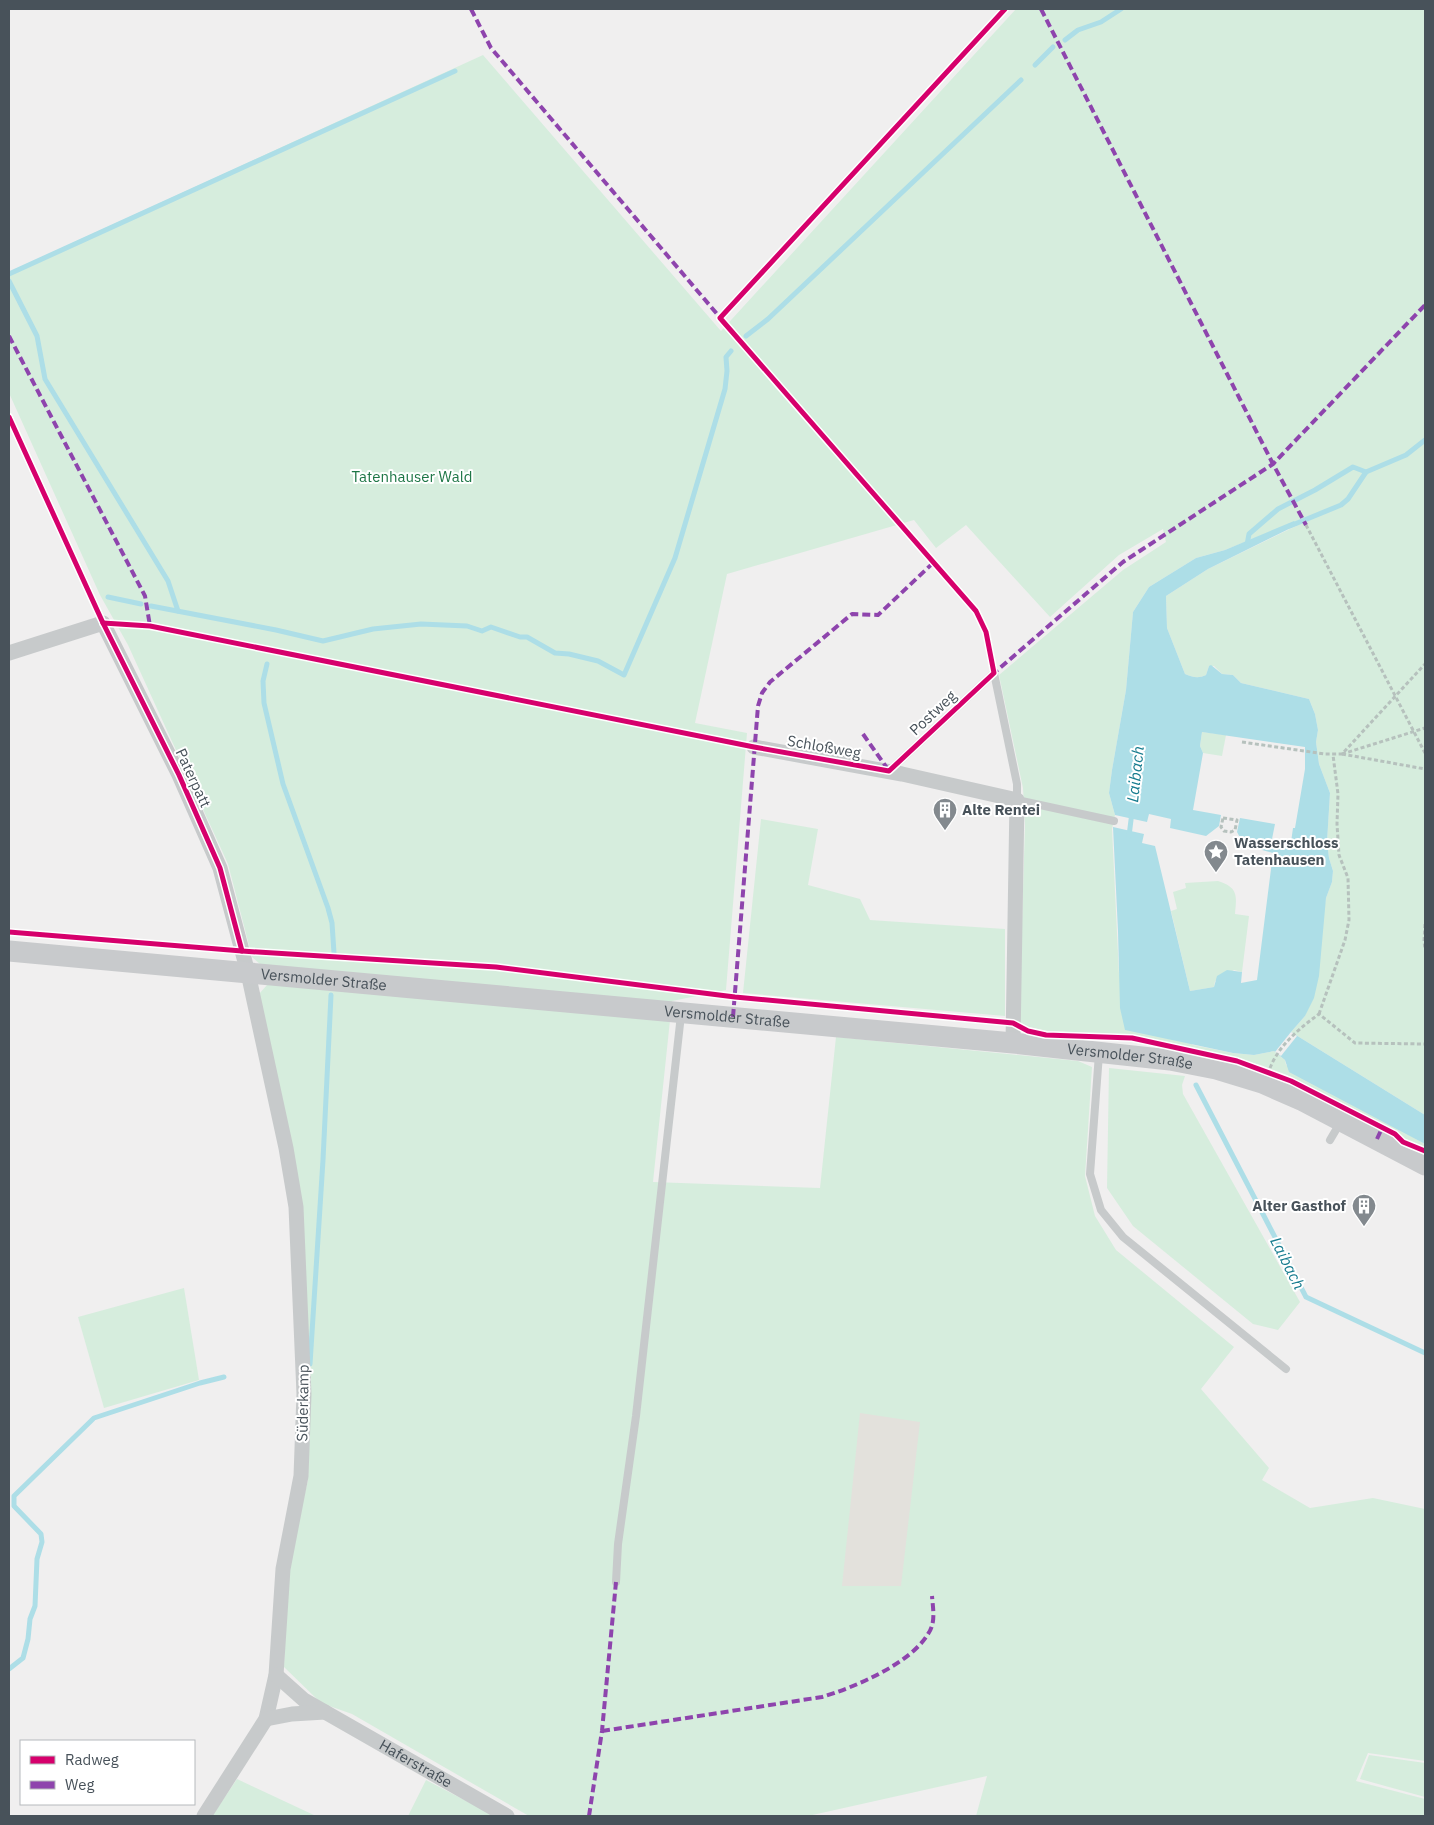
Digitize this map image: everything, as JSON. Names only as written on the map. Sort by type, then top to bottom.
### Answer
[{"type":"main road","name":"Versmolder Straße","points":[[9,951],[1013,1043],[1170,1060],[1216,1069],[1262,1083],[1303,1101],[1425,1165]]},
{"type":"street","name":"Paterpatt","points":[[9,654],[104,623],[179,775],[220,868],[248,973]]},
{"type":"street","name":"Schloßweg","points":[[754,747],[889,771],[1017,800]]},
{"type":"street","points":[[1013,1043],[1017,800]]},
{"type":"street","name":"Süderkamp","points":[[204,1816],[266,1718],[276,1675],[283,1569],[301,1476],[304,1394],[296,1207],[286,1148],[248,973]]},
{"type":"street","name":"Haferstraße","points":[[276,1675],[304,1700],[507,1816]]},
{"type":"street","points":[[266,1718],[325,1712]]},
{"type":"lane","name":"Postweg","points":[[889,771],[994,673],[1017,784],[1017,800]]},
{"type":"lane","name":"Schloßweg","points":[[1017,800],[1114,821]]},
{"type":"lane","points":[[616,1582],[618,1544],[636,1416],[681,1012]]},
{"type":"lane","points":[[1099,1052],[1090,1174],[1101,1210],[1122,1237],[1286,1369]]},
{"type":"lane","points":[[1330,1140],[1341,1121]]},
{"type":"path","points":[[1306,525],[1425,753]]},
{"type":"path","points":[[1342,754],[1425,664]]},
{"type":"path","points":[[1242,742],[1333,755],[1342,754],[1425,728]]},
{"type":"path","points":[[1342,754],[1425,769]]},
{"type":"path","points":[[1269,1073],[1271,1065],[1278,1054],[1294,1034],[1319,1014],[1345,940],[1349,920],[1348,878],[1339,855],[1338,794],[1333,755]]},
{"type":"path","points":[[1223,818],[1230,818],[1237,820],[1235,830],[1231,832],[1224,831],[1221,827],[1223,818]]},
{"type":"path","points":[[1425,924],[1425,950]]},
{"type":"path","points":[[1319,1014],[1355,1042],[1425,1044]]},
{"type":"green space","name":"Tatenhauser Wald","points":[[1016,9],[1425,9],[1425,1115],[1291,1032],[1305,1016],[1326,898],[1332,882],[1333,871],[1327,842],[1330,793],[1319,764],[1316,742],[1318,730],[1315,714],[1309,699],[1241,683],[1233,675],[1222,674],[1214,666],[1209,666],[1206,675],[1200,677],[1185,674],[1167,628],[1166,596],[1208,569],[1296,526],[1294,522],[1225,550],[1196,558],[1149,587],[1133,612],[1126,690],[1109,793],[1115,815],[1112,829],[1119,974],[1193,1045],[1254,1055],[1274,1051],[1285,1060],[1286,1065],[1425,1144],[1425,1148],[1405,1140],[1396,1132],[1287,1075],[1261,1065],[1127,1035],[1048,1031],[1029,1027],[1019,1022],[1025,825],[1023,788],[999,675],[1123,570],[1166,542],[1163,529],[1119,555],[1050,617],[966,525],[936,548],[914,520],[727,574],[695,723],[747,733],[726,990],[672,1001],[653,1182],[820,1188],[836,1037],[1078,1061],[1092,1067],[1085,1176],[1095,1216],[1116,1250],[1234,1347],[1201,1389],[1269,1468],[1262,1480],[1310,1508],[1373,1498],[1425,1509],[1425,1761],[1368,1753],[1356,1781],[1425,1799],[1425,1816],[976,1816],[987,1776],[808,1816],[529,1816],[352,1714],[321,1703],[284,1667],[288,1566],[308,1480],[310,1374],[302,1206],[259,994],[267,985],[261,965],[252,957],[228,864],[128,645],[100,595],[9,393],[9,272],[483,55],[721,331]]},
{"type":"green space","points":[[1202,732],[1226,735],[1222,756],[1203,753],[1200,746]]},
{"type":"green space","points":[[761,819],[818,829],[808,885],[860,899],[870,920],[1005,929],[1005,1016],[743,993]]},
{"type":"green space","points":[[1218,881],[1225,883],[1233,889],[1236,897],[1235,914],[1249,916],[1242,972],[1234,970],[1215,981],[1214,987],[1190,991],[1171,911],[1177,909],[1173,892],[1186,888],[1185,883]]},
{"type":"green space","points":[[1109,1068],[1185,1076],[1182,1085],[1183,1094],[1300,1302],[1278,1330],[1253,1324],[1133,1226],[1107,1188]]},
{"type":"green space","points":[[184,1288],[199,1380],[104,1408],[78,1317]]},
{"type":"green space","points":[[1369,1755],[1425,1763],[1425,1797],[1360,1779]]},
{"type":"green space","points":[[237,1779],[316,1816],[212,1816]]},
{"type":"green space","points":[[426,1780],[495,1816],[408,1816]]},
{"type":"sand","points":[[860,1413],[920,1422],[901,1586],[842,1586]]},
{"type":"water","points":[[1294,521],[1297,525],[1208,569],[1166,596],[1167,628],[1185,674],[1195,677],[1206,675],[1211,665],[1222,674],[1233,675],[1241,683],[1309,699],[1315,714],[1318,730],[1316,742],[1319,764],[1330,793],[1327,842],[1333,871],[1332,882],[1326,898],[1319,976],[1314,998],[1305,1016],[1291,1032],[1425,1115],[1425,1144],[1289,1072],[1285,1060],[1274,1051],[1254,1055],[1233,1053],[1125,1030],[1120,1008],[1113,827],[1144,834],[1142,843],[1155,846],[1190,991],[1214,987],[1217,976],[1227,970],[1242,972],[1241,983],[1257,980],[1273,853],[1244,845],[1237,832],[1240,818],[1275,824],[1272,839],[1291,842],[1305,769],[1305,747],[1202,732],[1200,746],[1203,753],[1193,810],[1221,815],[1219,826],[1206,836],[1170,828],[1171,819],[1149,814],[1147,822],[1115,815],[1109,793],[1126,690],[1133,612],[1149,587],[1196,558],[1225,550]]},
{"type":"pier","points":[[1291,1032],[1297,1036],[1281,1056],[1275,1052]]},
{"type":"waterway","points":[[1065,40],[1078,30],[1101,22],[1121,9]]},
{"type":"waterway","points":[[1035,65],[1053,47]]},
{"type":"waterway","points":[[9,274],[455,71]]},
{"type":"waterway","points":[[746,336],[768,319],[1021,80]]},
{"type":"waterway","points":[[9,281],[37,336],[45,379],[168,581],[178,611]]},
{"type":"waterway","points":[[151,606],[323,641],[373,629],[421,624],[467,626],[482,631],[491,627],[520,637],[527,637],[555,653],[569,654],[598,661],[624,675],[675,558],[725,389],[726,357],[731,351]]},
{"type":"waterway","name":"Laibach","points":[[1290,526],[1341,505],[1348,499],[1366,472],[1406,455],[1425,440]]},
{"type":"waterway","name":"Laibach","points":[[1247,545],[1249,534],[1278,509],[1315,490],[1353,467],[1366,472]]},
{"type":"waterway","points":[[108,597],[141,604]]},
{"type":"waterway","points":[[267,664],[263,681],[264,703],[283,784],[328,908],[332,923],[334,953]]},
{"type":"waterway","name":"Laibach","points":[[1129,836],[1132,812]]},
{"type":"waterway","points":[[310,1364],[331,995]]},
{"type":"waterway","name":"Laibach","points":[[1196,1085],[1306,1297],[1425,1353]]},
{"type":"waterway","points":[[9,1669],[23,1658],[28,1639],[30,1619],[35,1606],[37,1559],[42,1542],[41,1534],[14,1506],[14,1496],[94,1418],[224,1377]]},
{"type":"marked path","points":[[471,9],[491,48],[723,321]]},
{"type":"marked path","points":[[1041,9],[1306,525]]},
{"type":"marked path","points":[[993,670],[994,673],[1123,562],[1273,464],[1425,305]]},
{"type":"marked path","points":[[9,336],[145,596],[150,626]]},
{"type":"marked path","points":[[733,1017],[758,706],[762,693],[770,682],[852,614],[878,615],[934,562]]},
{"type":"marked path","points":[[863,734],[889,771]]},
{"type":"marked path","points":[[1377,1139],[1382,1128]]},
{"type":"marked path","points":[[589,1816],[602,1731],[616,1582]]},
{"type":"marked path","points":[[602,1731],[822,1697],[865,1681],[895,1664],[920,1645],[931,1630],[933,1616],[932,1596]]},
{"type":"cycle path","points":[[103,623],[150,626],[754,747],[889,771],[994,673],[986,632],[976,611],[720,318],[1005,9]]},
{"type":"cycle path","points":[[9,417],[103,623],[179,775],[220,868],[242,951]]},
{"type":"cycle path","points":[[9,932],[242,951],[496,967],[735,997],[1013,1023],[1028,1031],[1046,1035],[1132,1038],[1237,1061],[1291,1081],[1395,1134],[1403,1142],[1425,1151]]},
{"type":"place","name":"Alte Rentei","points":[[945,831]]},
{"type":"place","name":"Wasserschloss Tatenhausen","points":[[1216,873]]},
{"type":"place","name":"Alter Gasthof","points":[[1364,1227]]}]
